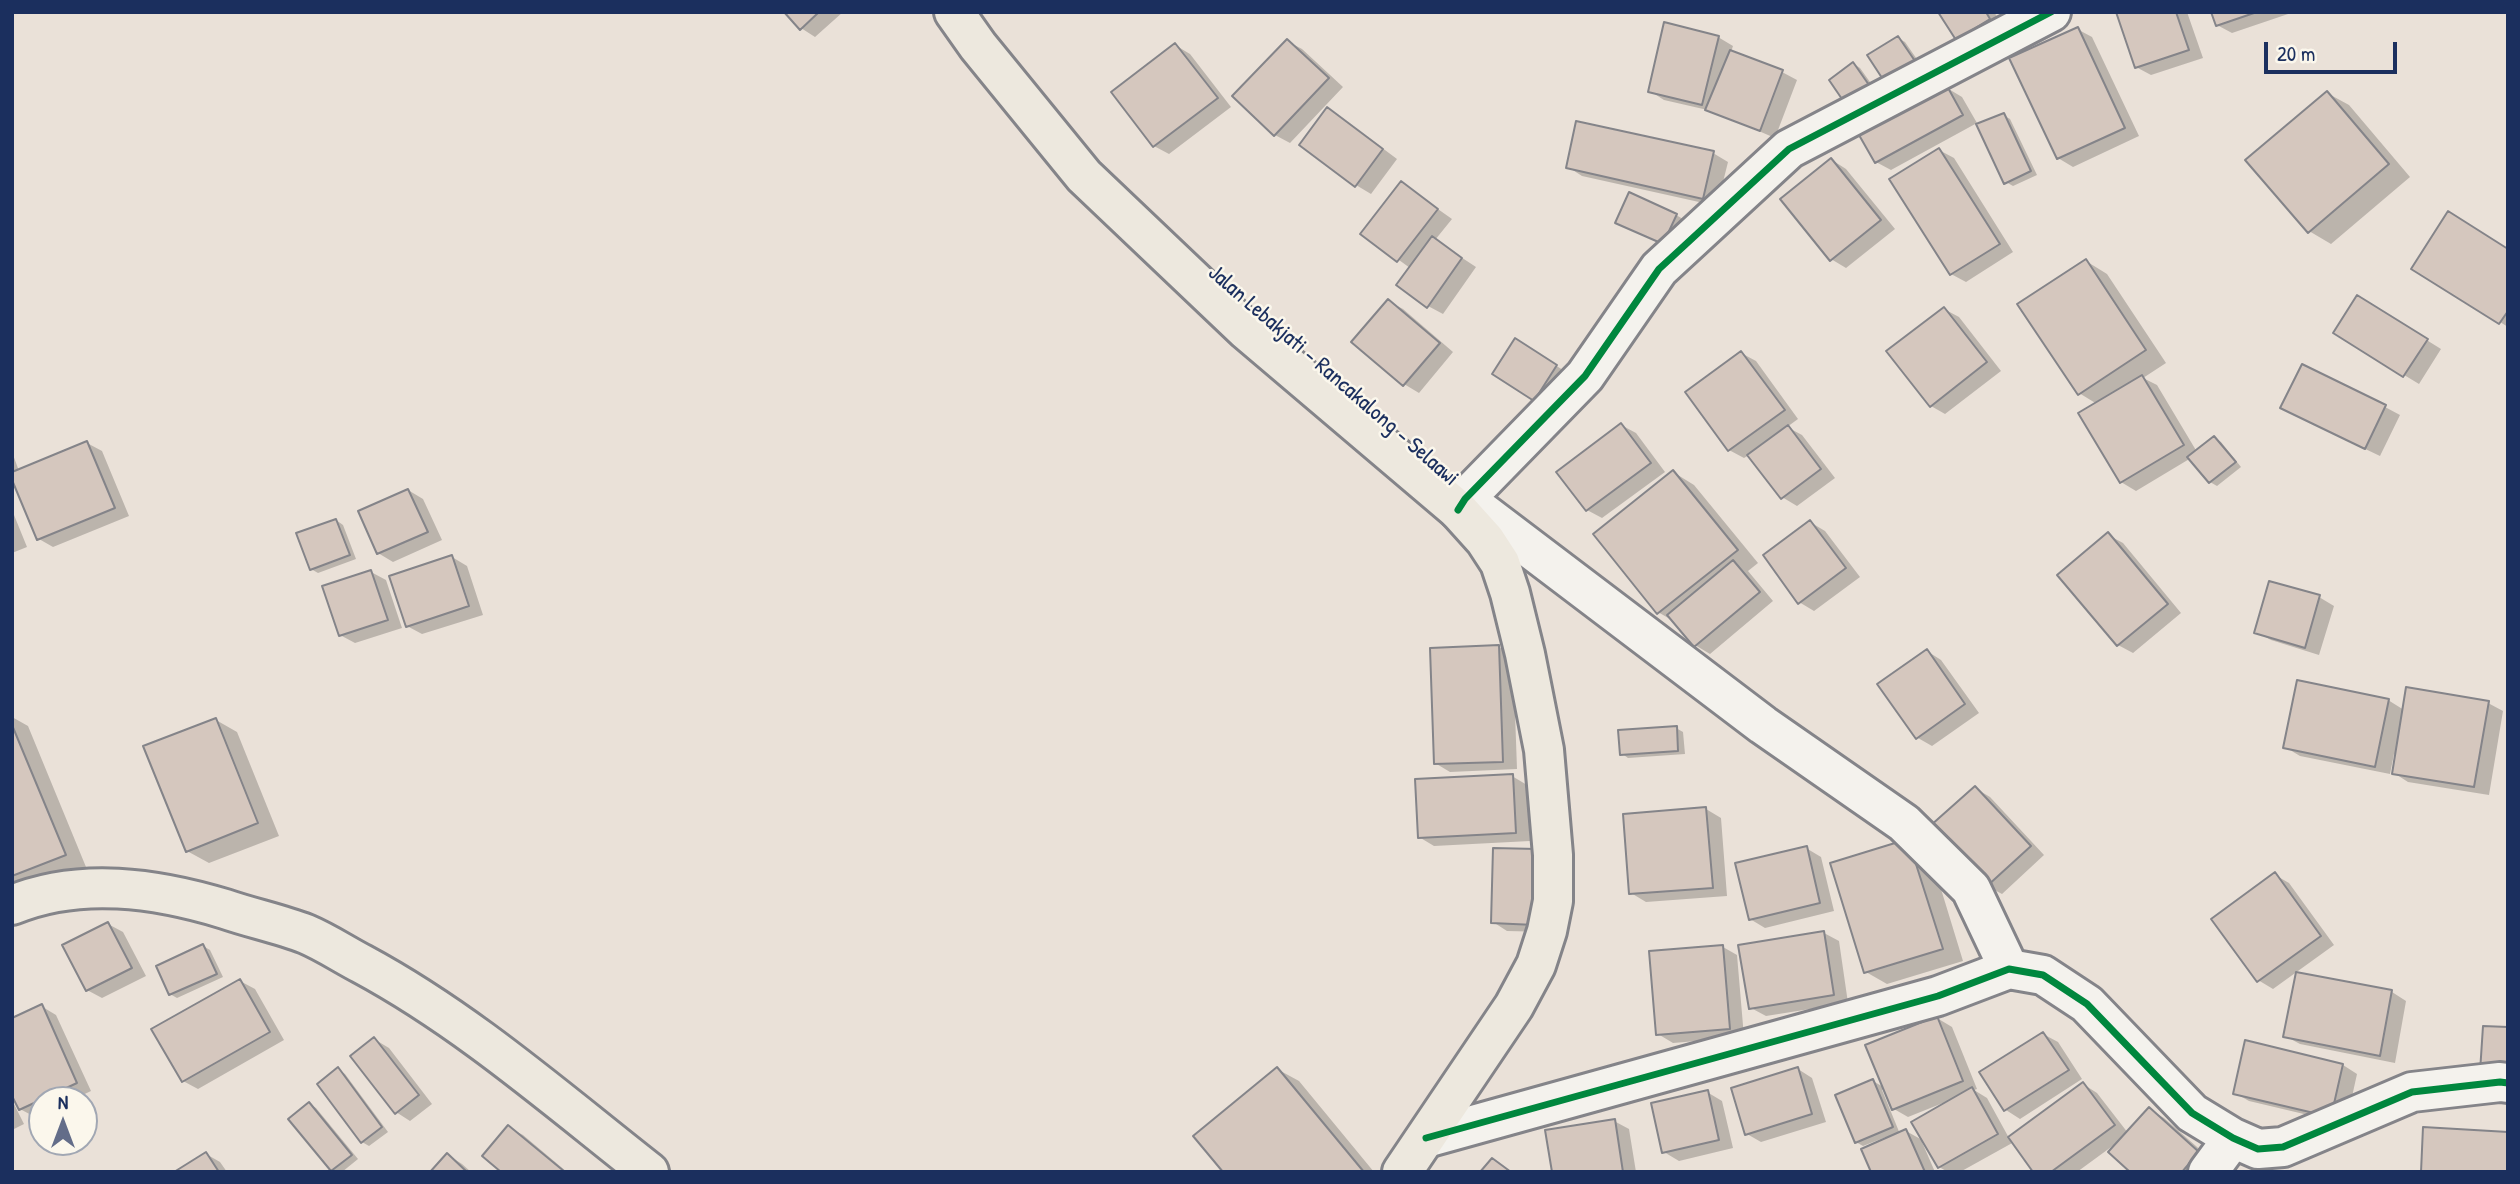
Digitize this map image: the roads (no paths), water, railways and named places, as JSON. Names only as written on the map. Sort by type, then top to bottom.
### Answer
[{"type":"main road","name":"Jalan Lebakjati - Rancakalong - Selaawi","points":[[954,12],[1084,176],[1245,330],[1462,504],[1500,562],[1522,642],[1544,750],[1553,855],[1553,901],[1536,965],[1514,1006],[1402,1172]]},
{"type":"main road","points":[[12,905],[36,895],[88,888],[141,890],[194,900],[307,935],[411,990],[494,1050],[649,1172]]},
{"type":"street","points":[[2009,969],[1971,889],[1904,823],[1837,779],[1462,504],[1585,376],[1659,269],[1789,149],[2051,12]]},
{"type":"street","points":[[1426,1139],[1889,1011],[2009,969],[2043,975],[2087,1004],[2193,1113],[2233,1139],[2258,1149],[2283,1147],[2412,1092],[2508,1083]]},
{"type":"street","points":[[2208,1172],[2233,1139]]}]
